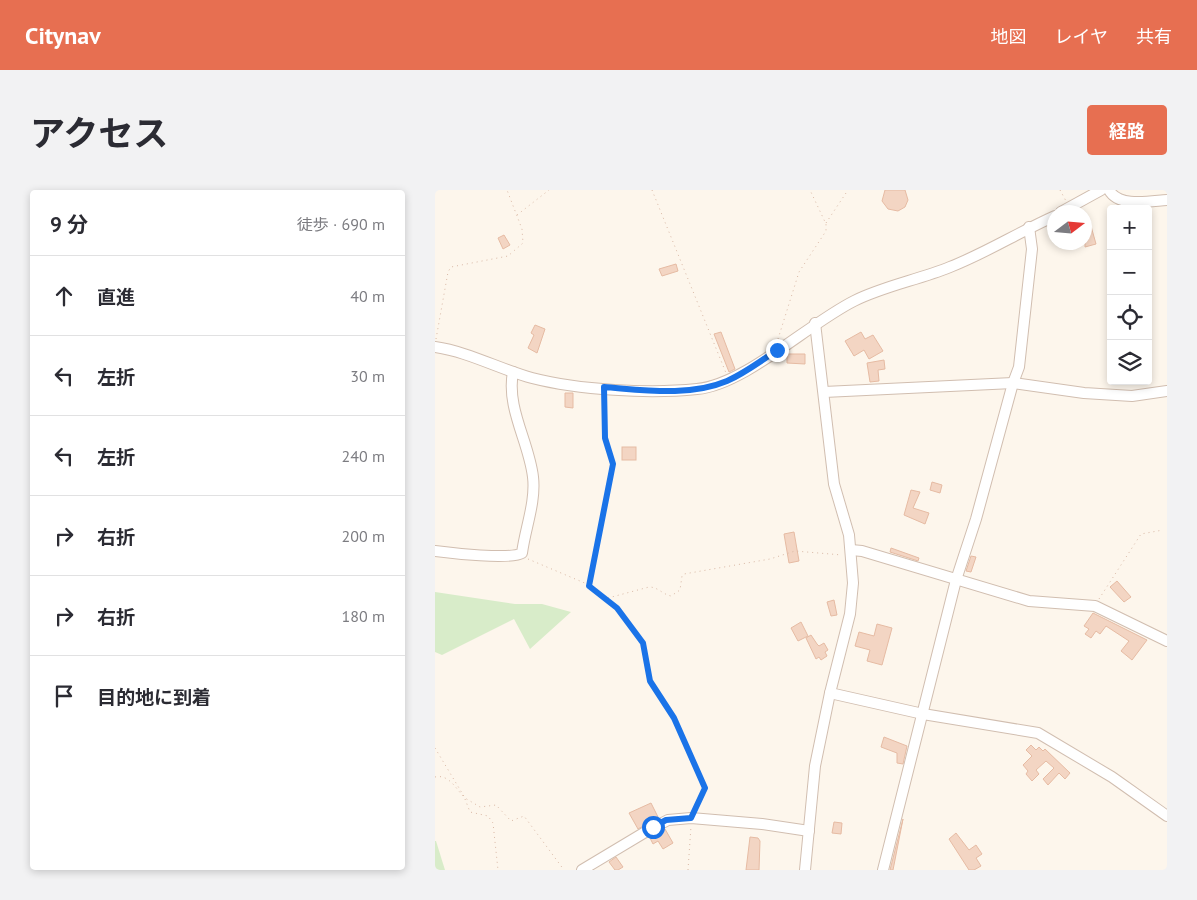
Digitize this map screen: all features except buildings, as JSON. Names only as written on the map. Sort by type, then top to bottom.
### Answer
[{"type":"street","points":[[1075,205],[1101,190]]},
{"type":"street","points":[[1109,190],[1116,198],[1128,201],[1167,200]]},
{"type":"street","points":[[435,347],[466,354],[513,372],[560,383],[656,390],[698,389],[729,380],[815,324],[869,294],[967,260],[1047,219]]},
{"type":"street","points":[[883,870],[956,580],[976,519],[1022,352],[1032,249],[1029,227]]},
{"type":"street","points":[[805,870],[815,766],[830,693],[850,614],[851,553],[834,484],[815,324]]},
{"type":"street","points":[[435,551],[494,556],[518,556],[522,553],[533,483],[531,467],[511,392],[513,372]]},
{"type":"street","points":[[824,392],[1013,383],[1084,393],[1132,396],[1167,391]]},
{"type":"street","points":[[851,553],[862,551],[1029,601],[1095,606],[1167,641]]},
{"type":"street","points":[[830,693],[923,714],[1039,733],[1112,776],[1167,816]]},
{"type":"street","points":[[582,870],[663,822],[691,818],[762,824],[809,831]]},
{"type":"path","points":[[435,342],[448,272],[451,267],[501,258],[512,253],[523,243],[524,237],[507,190]]},
{"type":"path","points":[[516,215],[549,190]]},
{"type":"path","points":[[652,190],[729,380]]},
{"type":"path","points":[[777,350],[779,337],[799,272],[826,231],[825,224],[810,190]]},
{"type":"path","points":[[825,224],[848,190]]},
{"type":"path","points":[[1060,190],[1064,205]]},
{"type":"path","points":[[589,586],[613,464],[605,438],[604,387]]},
{"type":"path","points":[[1095,606],[1141,534],[1163,530]]},
{"type":"path","points":[[608,599],[649,586],[655,587],[665,595],[671,596],[680,590],[684,574],[770,559],[795,550],[851,553]]},
{"type":"path","points":[[522,553],[539,565],[589,586],[608,599],[643,643],[650,681],[674,718],[704,782],[705,792],[691,818],[688,870]]},
{"type":"path","points":[[435,748],[465,798],[470,812],[488,816],[493,823],[498,870]]},
{"type":"path","points":[[435,777],[442,776],[447,779],[465,798],[481,807],[496,805],[511,821],[524,816],[564,870]]},
{"type":"green space","points":[[435,592],[515,604],[542,604],[571,612],[530,649],[514,619],[442,655],[435,652]]},
{"type":"green space","points":[[436,841],[445,870],[435,870]]},
{"type":"route","points":[[653,827],[666,820],[691,818],[693,811],[705,792],[705,788],[704,782],[674,718],[650,681],[645,646],[640,637],[617,608],[608,599],[589,586],[613,469],[612,458],[605,438],[604,387],[656,390],[707,388],[746,371],[777,350]]}]
